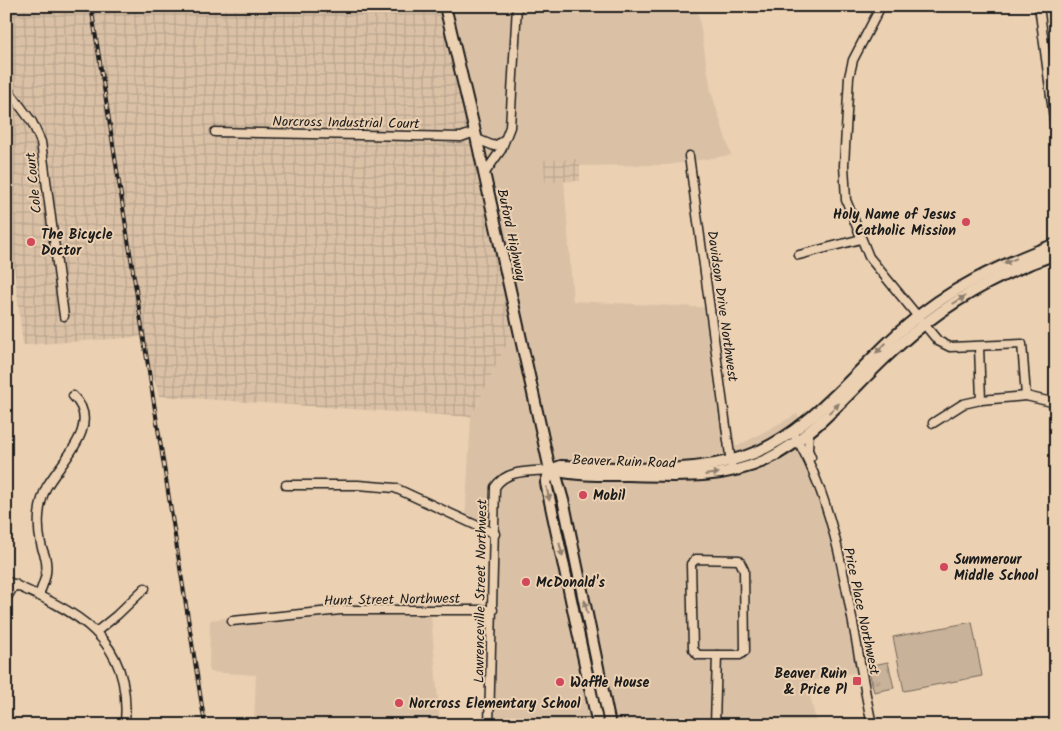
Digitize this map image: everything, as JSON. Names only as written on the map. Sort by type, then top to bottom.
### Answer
[{"type":"main road","name":"Buford Highway","points":[[445,6],[476,136],[550,470],[557,479],[564,504],[610,725]]},
{"type":"main road","name":"Beaver Ruin Road","points":[[550,470],[576,474],[689,476],[731,465],[767,459],[795,436],[946,295],[1007,262],[1056,244]]},
{"type":"main road","name":"Beaver Ruin Road","points":[[795,436],[809,431],[896,348],[921,320],[983,285],[1056,254]]},
{"type":"main road","name":"Beaver Ruin Road","points":[[550,470],[561,466],[697,467],[731,465]]},
{"type":"main road","name":"Buford Highway","points":[[550,470],[546,483],[598,725]]},
{"type":"main road","points":[[564,504],[563,488],[571,476],[576,474]]},
{"type":"main road","points":[[579,630],[590,628]]},
{"type":"street","points":[[484,174],[501,150],[510,127],[517,6]]},
{"type":"street","points":[[881,6],[853,60],[847,94],[844,165],[846,200],[860,239],[869,256],[938,342],[950,347],[1022,344],[1026,396]]},
{"type":"street","points":[[1039,6],[1056,134]]},
{"type":"street","name":"Cole Court","points":[[6,87],[32,122],[41,142],[64,316]]},
{"type":"street","name":"Norcross Industrial Court","points":[[215,132],[476,136]]},
{"type":"street","points":[[476,136],[494,146],[504,141]]},
{"type":"street","name":"Davidson Drive Northwest","points":[[689,156],[723,394],[731,465]]},
{"type":"street","points":[[799,255],[860,239]]},
{"type":"street","points":[[979,347],[981,400]]},
{"type":"street","points":[[39,595],[46,576],[39,528],[40,506],[46,488],[71,455],[82,429],[83,410],[81,403],[73,396]]},
{"type":"street","points":[[933,423],[963,404],[981,400],[1026,396],[1056,403]]},
{"type":"street","name":"Price Place Northwest","points":[[809,431],[808,450],[820,477],[824,502],[854,630],[872,725]]},
{"type":"street","name":"Price Place Northwest","points":[[795,436],[824,502]]},
{"type":"street","name":"Lawrenceville Street Northwest","points":[[489,725],[493,610],[494,494],[500,480],[509,474],[550,470]]},
{"type":"street","points":[[286,485],[358,485],[395,488],[494,534]]},
{"type":"street","points":[[696,558],[739,560],[744,570],[745,651],[740,655],[717,655],[698,654],[693,649],[691,564],[696,558]]},
{"type":"street","points":[[6,581],[62,607],[96,632],[109,649],[126,686],[125,725]]},
{"type":"street","points":[[6,599],[14,584]]},
{"type":"street","points":[[96,632],[145,588]]},
{"type":"street","name":"Hunt Street Northwest","points":[[232,621],[341,610],[493,610]]},
{"type":"street","points":[[715,725],[717,655]]},
{"type":"shaded area","points":[[6,6],[444,6],[515,327],[471,417],[159,396],[142,337],[23,345],[7,204]]},
{"type":"shaded area","points":[[444,6],[697,6],[711,91],[731,155],[667,165],[563,166],[573,301],[716,308],[722,370],[736,447],[797,414],[807,429],[863,671],[807,682],[817,725],[487,725],[486,671],[494,584],[495,532],[465,523],[471,417],[515,326]]},
{"type":"shaded area","points":[[580,159],[580,181],[545,182],[544,160]]},
{"type":"shaded area","points":[[342,603],[430,603],[440,725],[254,725],[256,675],[209,672],[210,620]]},
{"type":"green space","points":[[972,622],[982,676],[904,691],[893,637]]},
{"type":"green space","points":[[888,662],[894,688],[874,692],[868,666]]},
{"type":"railway","points":[[91,6],[205,725]]},
{"type":"place","name":"Holy Name of Jesus Catholic Mission","points":[[966,222]]},
{"type":"place","name":"The Bicycle Doctor","points":[[31,242]]},
{"type":"place","name":"Mobil","points":[[583,495]]},
{"type":"place","name":"Summerour Middle School","points":[[944,567]]},
{"type":"place","name":"McDonald's","points":[[526,582]]},
{"type":"place","name":"Beaver Ruin & Price Pl","points":[[857,681]]},
{"type":"place","name":"Waffle House","points":[[560,682]]},
{"type":"place","name":"Norcross Elementary School","points":[[399,703]]}]
